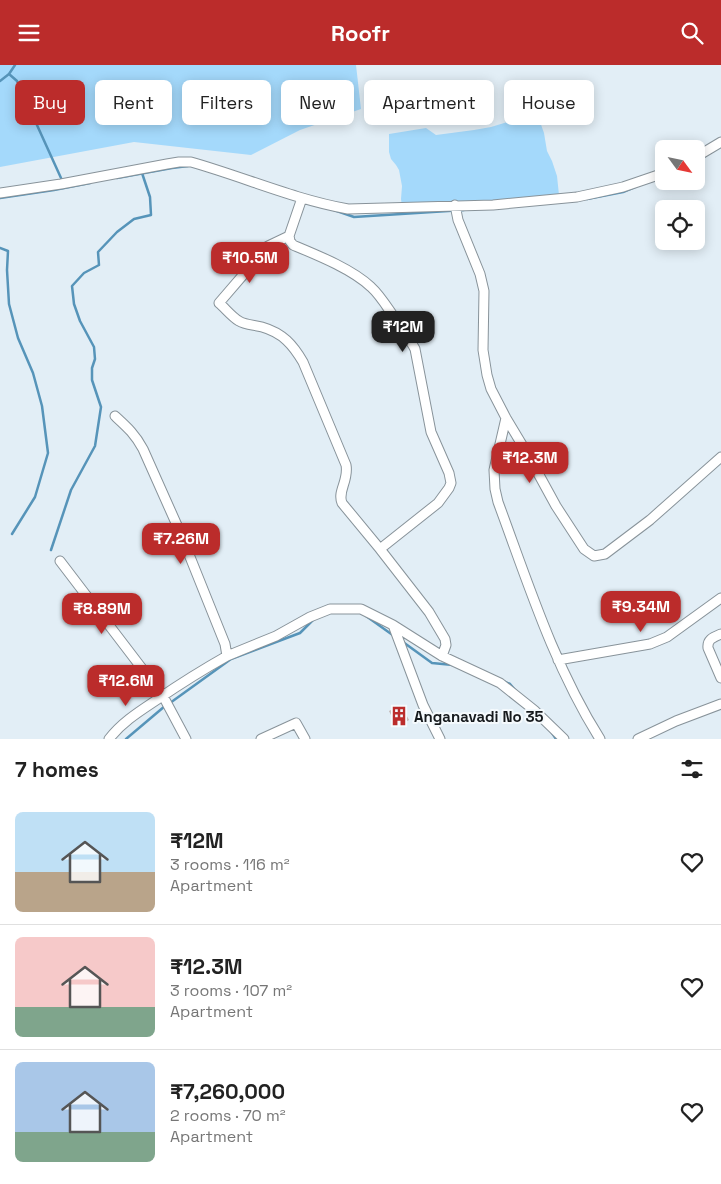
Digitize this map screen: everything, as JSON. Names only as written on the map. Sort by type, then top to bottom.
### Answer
[{"type":"street","points":[[705,152],[721,142]]},
{"type":"street","points":[[0,193],[61,184],[179,162],[191,162],[283,193],[348,209],[455,207],[577,197],[623,187],[655,176]]},
{"type":"street","points":[[302,198],[289,236],[290,241],[293,245],[333,262],[357,277],[370,286],[381,298],[410,341],[416,355],[431,432],[449,473],[451,483],[438,503],[380,549]]},
{"type":"street","points":[[455,207],[458,220],[480,274],[484,291],[483,350],[491,389],[556,506],[584,549],[594,556],[605,553],[650,520],[721,457]]},
{"type":"street","points":[[289,236],[268,247],[219,303],[240,322],[264,328],[289,341],[303,362],[346,465],[347,473],[340,499],[429,612],[445,639],[446,645],[442,656]]},
{"type":"street","points":[[115,416],[132,431],[143,449],[180,532],[225,644],[227,656]]},
{"type":"street","points":[[506,418],[494,470],[495,489],[558,660],[578,702],[600,739]]},
{"type":"street","points":[[60,561],[163,696],[186,739]]},
{"type":"street","points":[[558,660],[650,644],[667,637],[721,598]]},
{"type":"street","points":[[110,739],[115,731],[128,720],[227,656],[330,609],[361,609],[393,625],[442,656],[500,683],[534,710],[564,739]]},
{"type":"street","points":[[393,625],[423,705],[440,739]]},
{"type":"street","points":[[721,634],[714,637],[707,644],[721,678]]},
{"type":"street","points":[[638,739],[676,721],[721,704]]},
{"type":"street","points":[[261,739],[296,723],[305,739]]},
{"type":"shaded area","points":[[0,65],[356,65],[361,109],[354,111],[354,80],[281,80],[281,125],[315,125],[300,130],[251,155],[134,142],[0,167]]},
{"type":"shaded area","points":[[504,123],[504,125],[541,125],[547,151],[557,176],[559,195],[550,198],[402,206],[402,186],[399,170],[391,159],[389,152],[389,134],[426,128],[436,135],[491,127]]},
{"type":"building","name":"Anganavadi No 35","points":[[401,705],[409,720],[397,727],[389,711]]},
{"type":"waterway","points":[[0,81],[9,74],[15,65]]},
{"type":"waterway","points":[[9,74],[17,81],[61,178]]},
{"type":"waterway","points":[[117,178],[188,166]]},
{"type":"waterway","points":[[51,550],[71,490],[95,446],[101,407],[92,380],[92,368],[95,359],[94,347],[80,321],[74,304],[72,286],[84,273],[99,265],[98,252],[117,232],[134,219],[151,215],[150,197],[142,173]]},
{"type":"waterway","points":[[0,198],[90,183]]},
{"type":"waterway","points":[[587,199],[623,192],[635,187]]},
{"type":"waterway","points":[[334,210],[354,217],[464,210]]},
{"type":"waterway","points":[[0,248],[8,251],[9,304],[18,338],[33,373],[42,406],[48,453],[35,497],[12,534]]},
{"type":"waterway","points":[[366,616],[394,636]]},
{"type":"waterway","points":[[170,703],[231,659],[300,633],[314,619]]},
{"type":"waterway","points":[[403,642],[432,663],[453,665]]},
{"type":"waterway","points":[[503,681],[510,684],[516,691]]},
{"type":"waterway","points":[[126,739],[165,706]]},
{"type":"waterway","points":[[552,733],[556,739]]},
{"type":"place","name":"Anganavadi No 35","points":[[399,716]]}]
